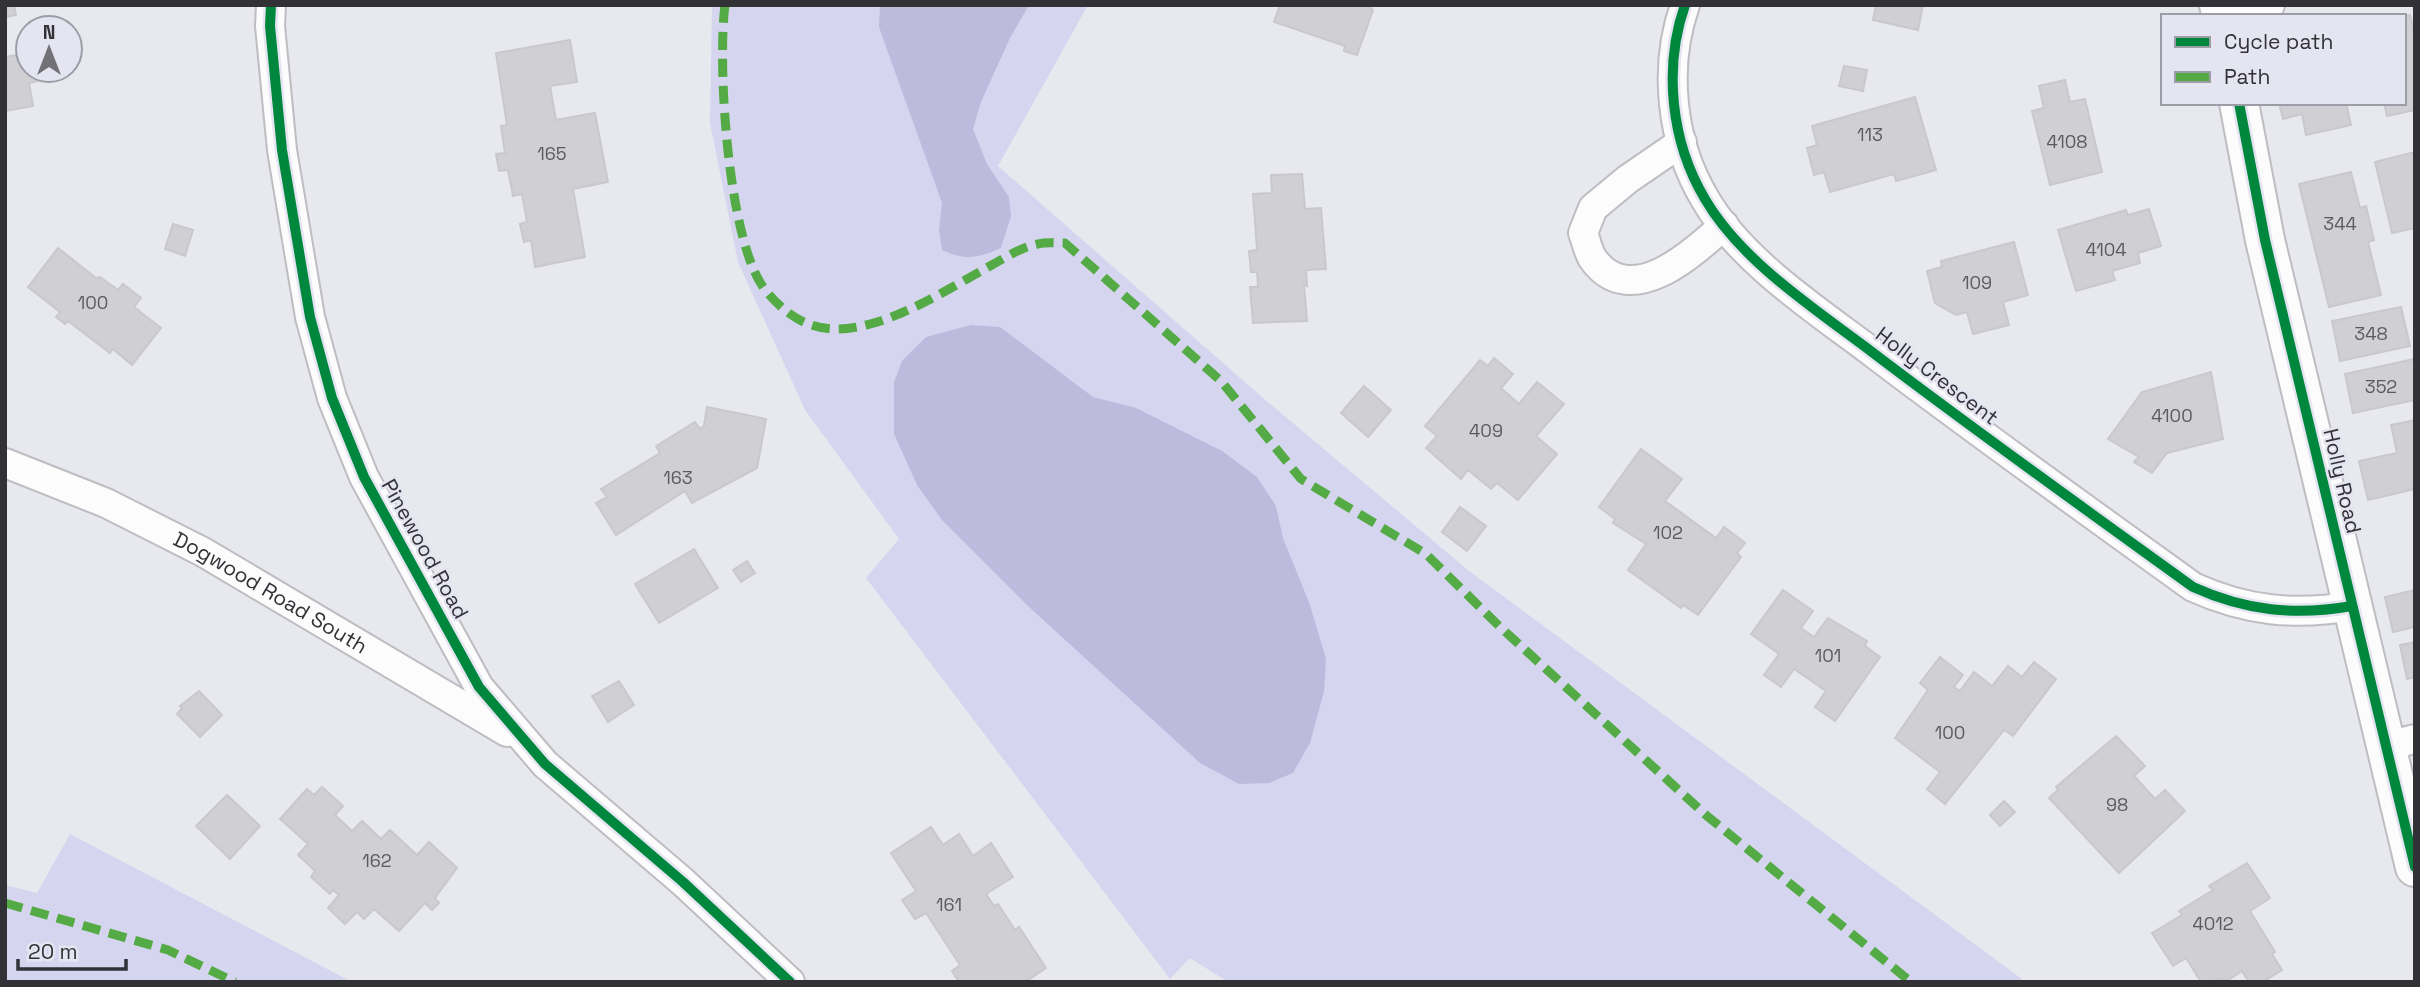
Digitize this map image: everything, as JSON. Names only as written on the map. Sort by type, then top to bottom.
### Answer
[{"type":"street","name":"Pinewood Road","points":[[271,5],[270,26],[282,150],[310,317],[332,398],[364,477],[479,687],[525,742],[545,764],[683,882],[790,982]]},
{"type":"street","name":"Holly Crescent","points":[[1685,5],[1673,63],[1674,108],[1686,160],[1705,200],[1735,240],[1789,289],[1958,418],[2193,587],[2224,601],[2273,612],[2315,612],[2352,606]]},
{"type":"street","points":[[2232,14],[2270,5]]},
{"type":"street","name":"Holly Road","points":[[2239,105],[2265,240],[2352,606],[2400,743],[2415,867]]},
{"type":"street","points":[[1682,142],[1628,179],[1593,208],[1583,233],[1592,258],[1613,275],[1641,281],[1671,268],[1724,225]]},
{"type":"street","name":"Dogwood Road South","points":[[5,463],[106,503],[202,552],[525,742]]},
{"type":"shaded area","points":[[712,5],[1088,5],[998,166],[1262,397],[1469,571],[2026,982],[1228,982],[1190,958],[1170,979],[866,578],[899,539],[805,410],[738,262],[710,123]]},
{"type":"shaded area","points":[[880,5],[1029,5],[1010,38],[981,102],[973,129],[987,164],[1009,197],[1011,216],[1001,248],[972,257],[958,256],[942,250],[939,230],[942,203],[879,27]]},
{"type":"shaded area","points":[[971,325],[1000,327],[1093,397],[1136,408],[1222,451],[1257,477],[1276,506],[1283,538],[1310,605],[1326,659],[1324,691],[1310,743],[1293,773],[1269,783],[1239,784],[1200,763],[1028,606],[942,520],[917,485],[894,434],[894,382],[902,361],[926,337]]},
{"type":"shaded area","points":[[70,834],[352,982],[5,982],[5,885],[37,893]]},
{"type":"building","points":[[5,5],[14,5],[16,14],[5,17]]},
{"type":"building","points":[[1280,5],[1368,5],[1373,10],[1357,55],[1344,51],[1345,46],[1274,22]]},
{"type":"building","points":[[1876,5],[1923,5],[1918,30],[1873,20]]},
{"type":"building","points":[[2410,15],[2415,36],[2415,110],[2387,116],[2384,105],[2406,105],[2406,16]]},
{"type":"building","points":[[570,40],[577,82],[550,86],[556,120],[595,113],[608,182],[573,189],[585,257],[535,267],[531,240],[524,242],[520,224],[527,222],[522,194],[513,196],[508,170],[499,171],[496,154],[505,153],[501,126],[507,125],[496,53]]},
{"type":"building","points":[[14,56],[14,84],[29,84],[33,106],[5,111],[5,57]]},
{"type":"building","points":[[1844,66],[1867,70],[1863,91],[1839,86]]},
{"type":"building","points":[[2065,80],[2070,102],[2085,99],[2102,172],[2050,185],[2032,111],[2044,108],[2039,86]]},
{"type":"building","points":[[1915,97],[1936,170],[1896,181],[1894,174],[1830,192],[1824,172],[1814,175],[1807,148],[1817,145],[1812,126]]},
{"type":"building","points":[[2280,105],[2346,105],[2351,125],[2306,135],[2302,114],[2283,119]]},
{"type":"building","points":[[2415,152],[2415,228],[2392,233],[2375,162]]},
{"type":"building","points":[[2351,172],[2360,208],[2366,206],[2374,240],[2368,242],[2381,295],[2329,307],[2299,184]]},
{"type":"building","points":[[1302,174],[1305,209],[1321,208],[1326,269],[1306,270],[1307,286],[1304,285],[1307,321],[1253,323],[1250,287],[1258,287],[1257,272],[1251,272],[1249,251],[1257,250],[1253,194],[1272,193],[1271,175]]},
{"type":"building","points":[[2149,209],[2161,246],[2138,253],[2140,263],[2112,271],[2115,280],[2076,291],[2058,230],[2126,210],[2128,215]]},
{"type":"building","points":[[173,224],[193,230],[185,256],[165,249]]},
{"type":"building","points":[[2014,242],[2028,295],[2003,302],[2009,325],[1973,334],[1967,312],[1956,315],[1935,303],[1927,271],[1942,267],[1941,261]]},
{"type":"building","points":[[58,248],[96,278],[100,277],[118,290],[123,284],[141,298],[134,307],[161,328],[132,365],[113,349],[110,353],[68,321],[65,324],[56,317],[60,312],[28,287]]},
{"type":"building","points":[[2401,307],[2410,346],[2340,361],[2332,321]]},
{"type":"building","points":[[1494,358],[1513,374],[1501,388],[1519,404],[1537,382],[1564,404],[1536,436],[1557,454],[1518,500],[1497,483],[1491,489],[1468,470],[1461,479],[1426,448],[1437,436],[1425,426],[1480,360],[1488,366]]},
{"type":"building","points":[[2414,359],[2415,400],[2353,413],[2345,374]]},
{"type":"building","points":[[2211,372],[2223,439],[2167,453],[2152,473],[2134,462],[2139,457],[2108,439],[2142,392]]},
{"type":"building","points":[[1364,386],[1391,410],[1368,437],[1341,413]]},
{"type":"building","points":[[707,407],[766,419],[757,468],[692,503],[685,491],[616,535],[596,503],[607,497],[601,489],[660,453],[656,446],[695,422],[700,429],[704,426]]},
{"type":"building","points":[[2415,420],[2415,489],[2368,500],[2359,461],[2397,453],[2391,425]]},
{"type":"building","points":[[1641,449],[1682,479],[1665,501],[1716,538],[1724,527],[1745,543],[1737,553],[1741,557],[1698,615],[1683,605],[1681,608],[1628,570],[1646,544],[1613,523],[1615,519],[1599,507]]},
{"type":"building","points":[[1460,507],[1486,526],[1467,551],[1442,532]]},
{"type":"building","points":[[694,549],[718,588],[659,623],[635,584]]},
{"type":"building","points":[[747,561],[755,573],[741,582],[733,570]]},
{"type":"building","points":[[1783,590],[1813,611],[1801,628],[1814,637],[1828,618],[1867,641],[1865,646],[1880,657],[1835,721],[1815,707],[1826,691],[1794,669],[1781,687],[1764,675],[1779,654],[1751,634]]},
{"type":"building","points":[[2415,590],[2415,627],[2393,632],[2385,597]]},
{"type":"building","points":[[2415,642],[2415,677],[2407,679],[2400,645]]},
{"type":"building","points":[[1940,657],[1963,675],[1954,687],[1960,691],[1974,672],[1992,686],[2008,666],[2022,677],[2034,662],[2056,679],[2013,736],[2004,730],[1945,804],[1927,789],[1940,772],[1895,738],[1928,690],[1920,683]]},
{"type":"building","points":[[619,681],[634,705],[608,722],[592,696]]},
{"type":"building","points":[[199,691],[222,715],[200,737],[177,714],[182,708],[180,706]]},
{"type":"building","points":[[2116,736],[2145,766],[2134,776],[2155,799],[2165,790],[2185,811],[2119,873],[2049,798],[2058,790],[2056,787]]},
{"type":"building","points":[[322,787],[343,806],[335,815],[352,831],[362,821],[381,839],[390,830],[417,855],[429,842],[457,868],[435,898],[439,903],[432,910],[425,903],[399,931],[374,909],[364,919],[357,912],[345,924],[328,908],[339,895],[333,890],[330,894],[311,877],[315,871],[298,855],[308,844],[280,819],[307,789],[314,795]]},
{"type":"building","points":[[227,795],[260,826],[230,859],[196,826]]},
{"type":"building","points":[[2004,801],[2015,812],[2000,826],[1990,815]]},
{"type":"building","points":[[931,827],[943,845],[959,834],[973,856],[991,843],[1013,877],[986,894],[994,906],[998,904],[1015,930],[1019,927],[1046,968],[1025,982],[959,982],[952,971],[960,965],[926,913],[915,919],[902,900],[916,891],[891,853]]},
{"type":"building","points":[[2247,863],[2270,898],[2250,911],[2275,952],[2272,954],[2282,970],[2263,982],[2249,982],[2242,971],[2225,982],[2223,979],[2201,982],[2186,958],[2173,966],[2152,933],[2182,915],[2179,911],[2213,890],[2209,886]]},
{"type":"marked path","points":[[725,5],[724,110],[734,196],[742,235],[753,268],[766,291],[789,313],[813,326],[826,328],[854,328],[870,324],[916,307],[1032,245],[1065,243],[1221,381],[1301,479],[1426,554],[1499,626],[1707,816],[1911,982]]},
{"type":"marked path","points":[[5,903],[168,950],[235,982]]},
{"type":"cycle path","points":[[271,5],[270,26],[282,150],[310,317],[332,398],[364,477],[479,687],[545,764],[683,882],[790,982]]},
{"type":"cycle path","points":[[1685,5],[1678,29],[1673,79],[1674,104],[1684,154],[1693,177],[1720,222],[1738,243],[1781,283],[1951,412],[2193,587],[2232,602],[2271,609],[2311,611],[2352,606]]},
{"type":"cycle path","points":[[2239,105],[2265,240],[2415,867]]}]
